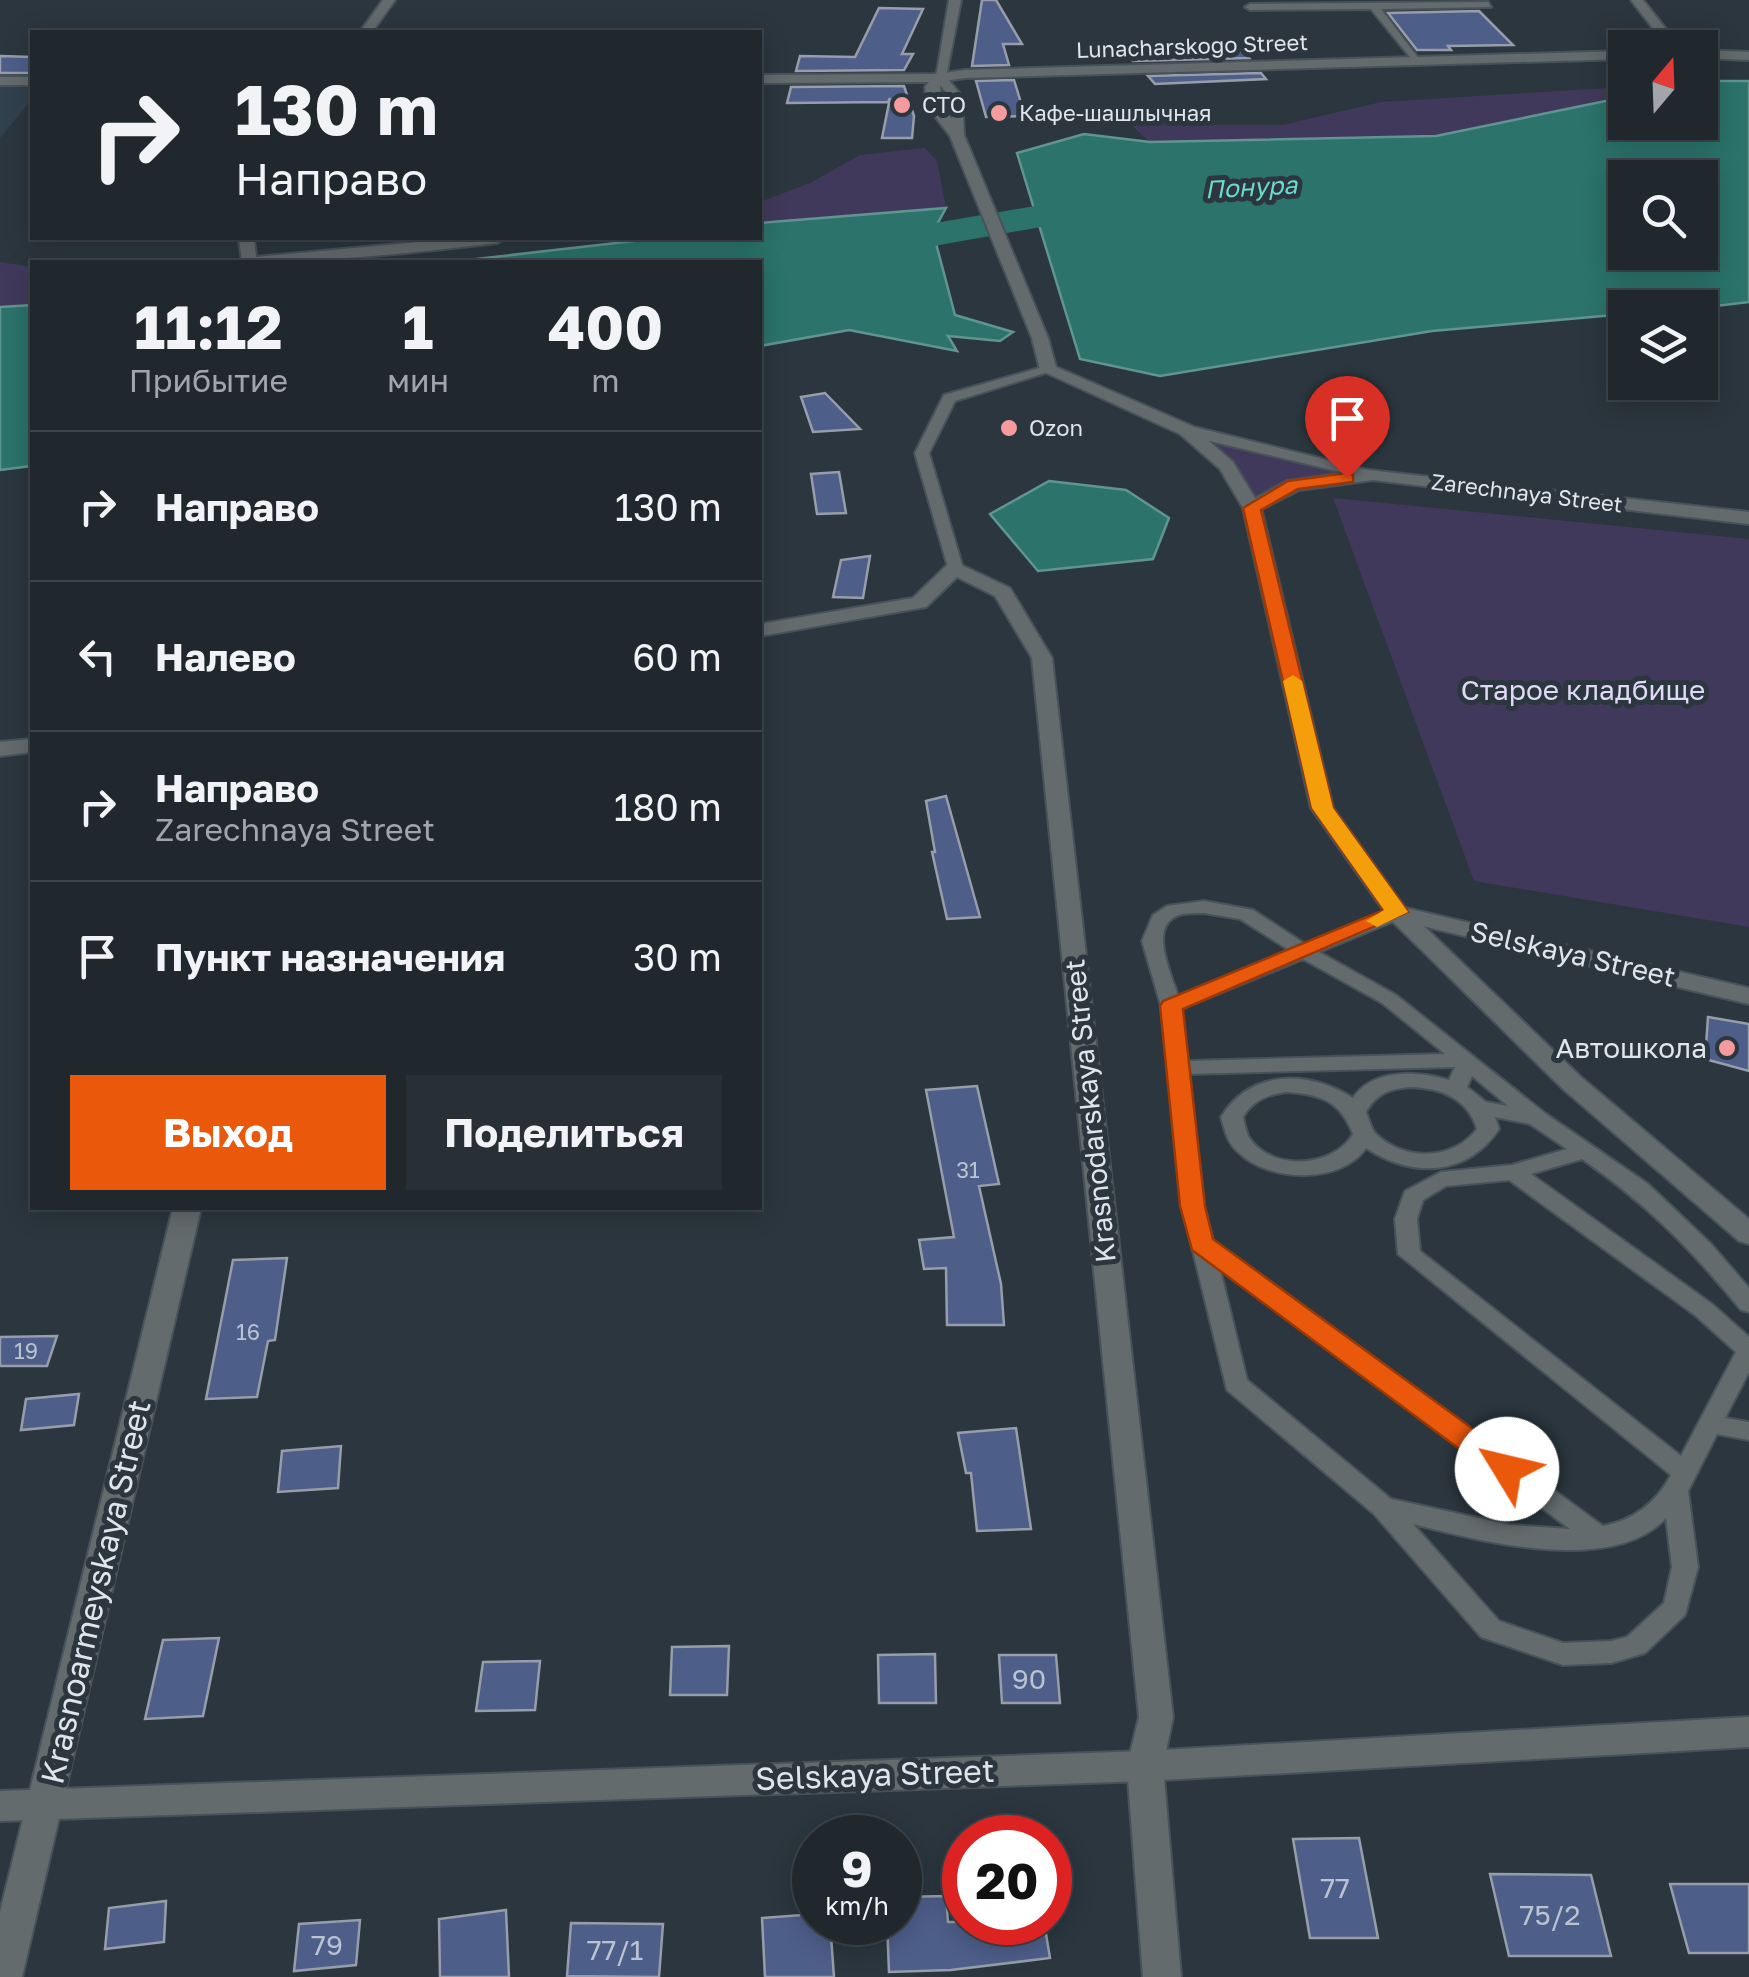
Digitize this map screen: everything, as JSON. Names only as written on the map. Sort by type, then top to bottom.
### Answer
[{"type":"street","points":[[367,30],[388,0]]},
{"type":"street","points":[[955,0],[943,72],[932,87],[934,106],[957,135],[1040,338],[1048,370],[1186,430],[1373,475]]},
{"type":"street","points":[[1637,0],[1661,30]]},
{"type":"street","points":[[1718,55],[1749,56]]},
{"type":"street","name":"Lunacharskogo Street","points":[[762,80],[1608,56]]},
{"type":"street","points":[[938,78],[952,86],[960,105],[957,135]]},
{"type":"street","points":[[0,81],[30,81]]},
{"type":"street","points":[[275,260],[481,240]]},
{"type":"street","points":[[1186,430],[1227,466],[1252,508],[1322,808],[1397,912],[1572,1083],[1749,1234]]},
{"type":"street","name":"Zarechnaya Street","points":[[1252,508],[1294,485],[1373,475],[1749,518]]},
{"type":"street","points":[[762,630],[919,602],[955,568]]},
{"type":"street","name":"Krasnodarskaya Street","points":[[955,568],[1003,592],[1042,658],[1156,1717],[1145,1766],[1162,1977]]},
{"type":"street","points":[[0,749],[30,746]]},
{"type":"street","name":"Selskaya Street","points":[[1397,912],[1749,996]]},
{"type":"street","name":"Krasnoarmeyskaya Street","points":[[3,1977],[188,1210]]},
{"type":"street","name":"Selskaya Street","points":[[0,1806],[1145,1766],[1749,1732]]},
{"type":"lane","points":[[1250,7],[1488,5]]},
{"type":"lane","points":[[1374,6],[1414,59]]},
{"type":"lane","points":[[955,568],[922,452],[949,398],[1048,370]]},
{"type":"lane","points":[[1586,1151],[1513,1172],[1441,1180],[1413,1196],[1406,1218],[1408,1254],[1680,1482],[1685,1566],[1676,1608],[1636,1645],[1611,1652],[1564,1654],[1490,1629],[1383,1507],[1236,1384],[1192,1206],[1171,1006],[1152,940],[1160,919],[1174,910],[1204,906],[1246,914],[1303,952],[1390,998],[1538,1119],[1586,1151],[1640,1189],[1703,1249],[1749,1304]]},
{"type":"lane","points":[[1171,1006],[1397,912]]},
{"type":"lane","points":[[1178,1068],[1248,1068],[1384,1059],[1468,1060]]},
{"type":"lane","points":[[1455,1091],[1468,1060]]},
{"type":"lane","points":[[1355,1112],[1367,1094],[1390,1082],[1425,1080],[1455,1091],[1479,1106],[1538,1119]]},
{"type":"lane","points":[[1363,1135],[1352,1154],[1328,1166],[1292,1168],[1261,1158],[1238,1140],[1232,1117],[1244,1099],[1267,1088],[1302,1086],[1332,1096],[1355,1112],[1363,1135],[1388,1152],[1419,1162],[1455,1160],[1478,1148],[1488,1129],[1479,1106]]},
{"type":"lane","points":[[1383,1507],[1510,1534],[1599,1536],[1640,1527],[1680,1482],[1749,1350],[1704,1310],[1513,1172]]},
{"type":"lane","points":[[1201,1244],[1599,1536]]},
{"type":"lane","points":[[1710,1424],[1749,1431]]},
{"type":"shaded area","points":[[0,86],[30,86],[30,101],[0,138]]},
{"type":"green space","points":[[1608,88],[1608,101],[1436,136],[1150,142],[1129,123],[1128,106],[1173,125],[1283,125],[1381,102]]},
{"type":"green space","points":[[925,148],[937,161],[946,208],[762,223],[762,201],[810,183],[860,155]]},
{"type":"green space","points":[[0,262],[30,267],[30,305],[0,307]]},
{"type":"green space","points":[[1186,430],[1373,475],[1294,485],[1252,508],[1227,466]]},
{"type":"green space","name":"Старое кладбище","points":[[1333,498],[1749,539],[1749,927],[1474,881]]},
{"type":"water","points":[[1718,81],[1749,81],[1749,302],[1718,306],[1718,290],[1608,290],[1608,315],[1432,331],[1160,376],[1080,359],[1017,153],[1084,134],[1150,142],[1436,136],[1608,101],[1608,140],[1718,140]]},
{"type":"water","points":[[946,208],[933,232],[955,315],[1013,332],[1000,341],[948,336],[957,351],[849,330],[762,346],[762,260],[468,260],[642,240],[762,240],[762,223]]},
{"type":"water","points":[[30,305],[30,466],[0,470],[0,307]]},
{"type":"water","points":[[1049,481],[1126,490],[1169,518],[1153,559],[1038,571],[990,514]]},
{"type":"building","points":[[982,0],[996,0],[1022,44],[1003,44],[1009,65],[972,66]]},
{"type":"building","points":[[879,8],[923,9],[902,54],[913,54],[904,70],[796,71],[800,56],[855,57]]},
{"type":"building","points":[[1479,11],[1513,45],[1417,50],[1388,13]]},
{"type":"building","points":[[1243,51],[1249,58],[1133,61],[1126,54]]},
{"type":"building","points":[[0,56],[30,57],[30,73],[0,73]]},
{"type":"building","points":[[1261,73],[1266,79],[1155,84],[1148,76]]},
{"type":"building","points":[[1014,80],[1025,116],[986,117],[976,81]]},
{"type":"building","points":[[904,86],[914,116],[912,138],[882,138],[890,98],[888,102],[787,103],[791,87]]},
{"type":"building","points":[[825,393],[860,429],[813,432],[801,397]]},
{"type":"building","points":[[839,472],[846,513],[817,514],[811,474]]},
{"type":"building","points":[[870,556],[863,598],[833,597],[841,560]]},
{"type":"building","points":[[946,796],[980,917],[947,919],[932,852],[926,801]]},
{"type":"building","name":"Автошкола","points":[[1708,1017],[1749,1024],[1749,1071],[1705,1059]]},
{"type":"building","points":[[977,1086],[999,1184],[979,1186],[1001,1284],[1004,1325],[947,1325],[946,1268],[924,1269],[919,1240],[954,1237],[926,1090]]},
{"type":"building","points":[[287,1258],[275,1340],[268,1341],[257,1397],[206,1399],[233,1260]]},
{"type":"building","points":[[57,1336],[47,1366],[0,1366],[0,1337]]},
{"type":"building","points":[[79,1394],[74,1425],[21,1430],[26,1399]]},
{"type":"building","points":[[1016,1428],[1031,1529],[977,1531],[971,1473],[966,1473],[958,1433]]},
{"type":"building","points":[[341,1446],[338,1488],[278,1492],[282,1451]]},
{"type":"building","points":[[219,1638],[203,1716],[145,1719],[163,1640]]},
{"type":"building","points":[[729,1646],[727,1695],[670,1695],[672,1647]]},
{"type":"building","points":[[935,1654],[936,1703],[879,1703],[878,1655]]},
{"type":"building","points":[[999,1655],[1056,1655],[1060,1703],[1002,1703]]},
{"type":"building","points":[[540,1661],[535,1710],[476,1711],[483,1662]]},
{"type":"building","points":[[1359,1838],[1378,1938],[1310,1938],[1293,1839]]},
{"type":"building","points":[[1490,1874],[1591,1875],[1611,1956],[1509,1956]]},
{"type":"building","points":[[1670,1884],[1749,1884],[1749,1953],[1689,1953]]},
{"type":"building","points":[[942,1896],[942,1945],[1048,1945],[1050,1958],[951,1970],[889,1972],[888,1945],[922,1945],[922,1897]]},
{"type":"building","points":[[166,1901],[164,1942],[105,1949],[109,1908]]},
{"type":"building","points":[[506,1910],[509,1977],[440,1977],[439,1919]]},
{"type":"building","points":[[792,1916],[792,1945],[832,1945],[834,1977],[765,1977],[762,1918]]},
{"type":"building","points":[[360,1920],[356,1965],[294,1971],[299,1924]]},
{"type":"building","points":[[571,1923],[663,1924],[659,1977],[567,1976]]},
{"type":"waterway","name":"Понура","points":[[762,265],[1122,202]]},
{"type":"slow traffic","points":[[1293,681],[1322,808],[1397,912],[1377,921]]},
{"type":"place","name":"СТО","points":[[902,105]]},
{"type":"place","name":"Кафе-шашлычная","points":[[999,113]]},
{"type":"place","name":"Ozon","points":[[1009,428]]},
{"type":"place","name":"Автошкола","points":[[1727,1048]]},
{"type":"route","points":[[1347,478],[1294,485],[1252,508],[1322,808],[1397,912],[1171,1006],[1192,1206],[1201,1244],[1507,1469]]}]
